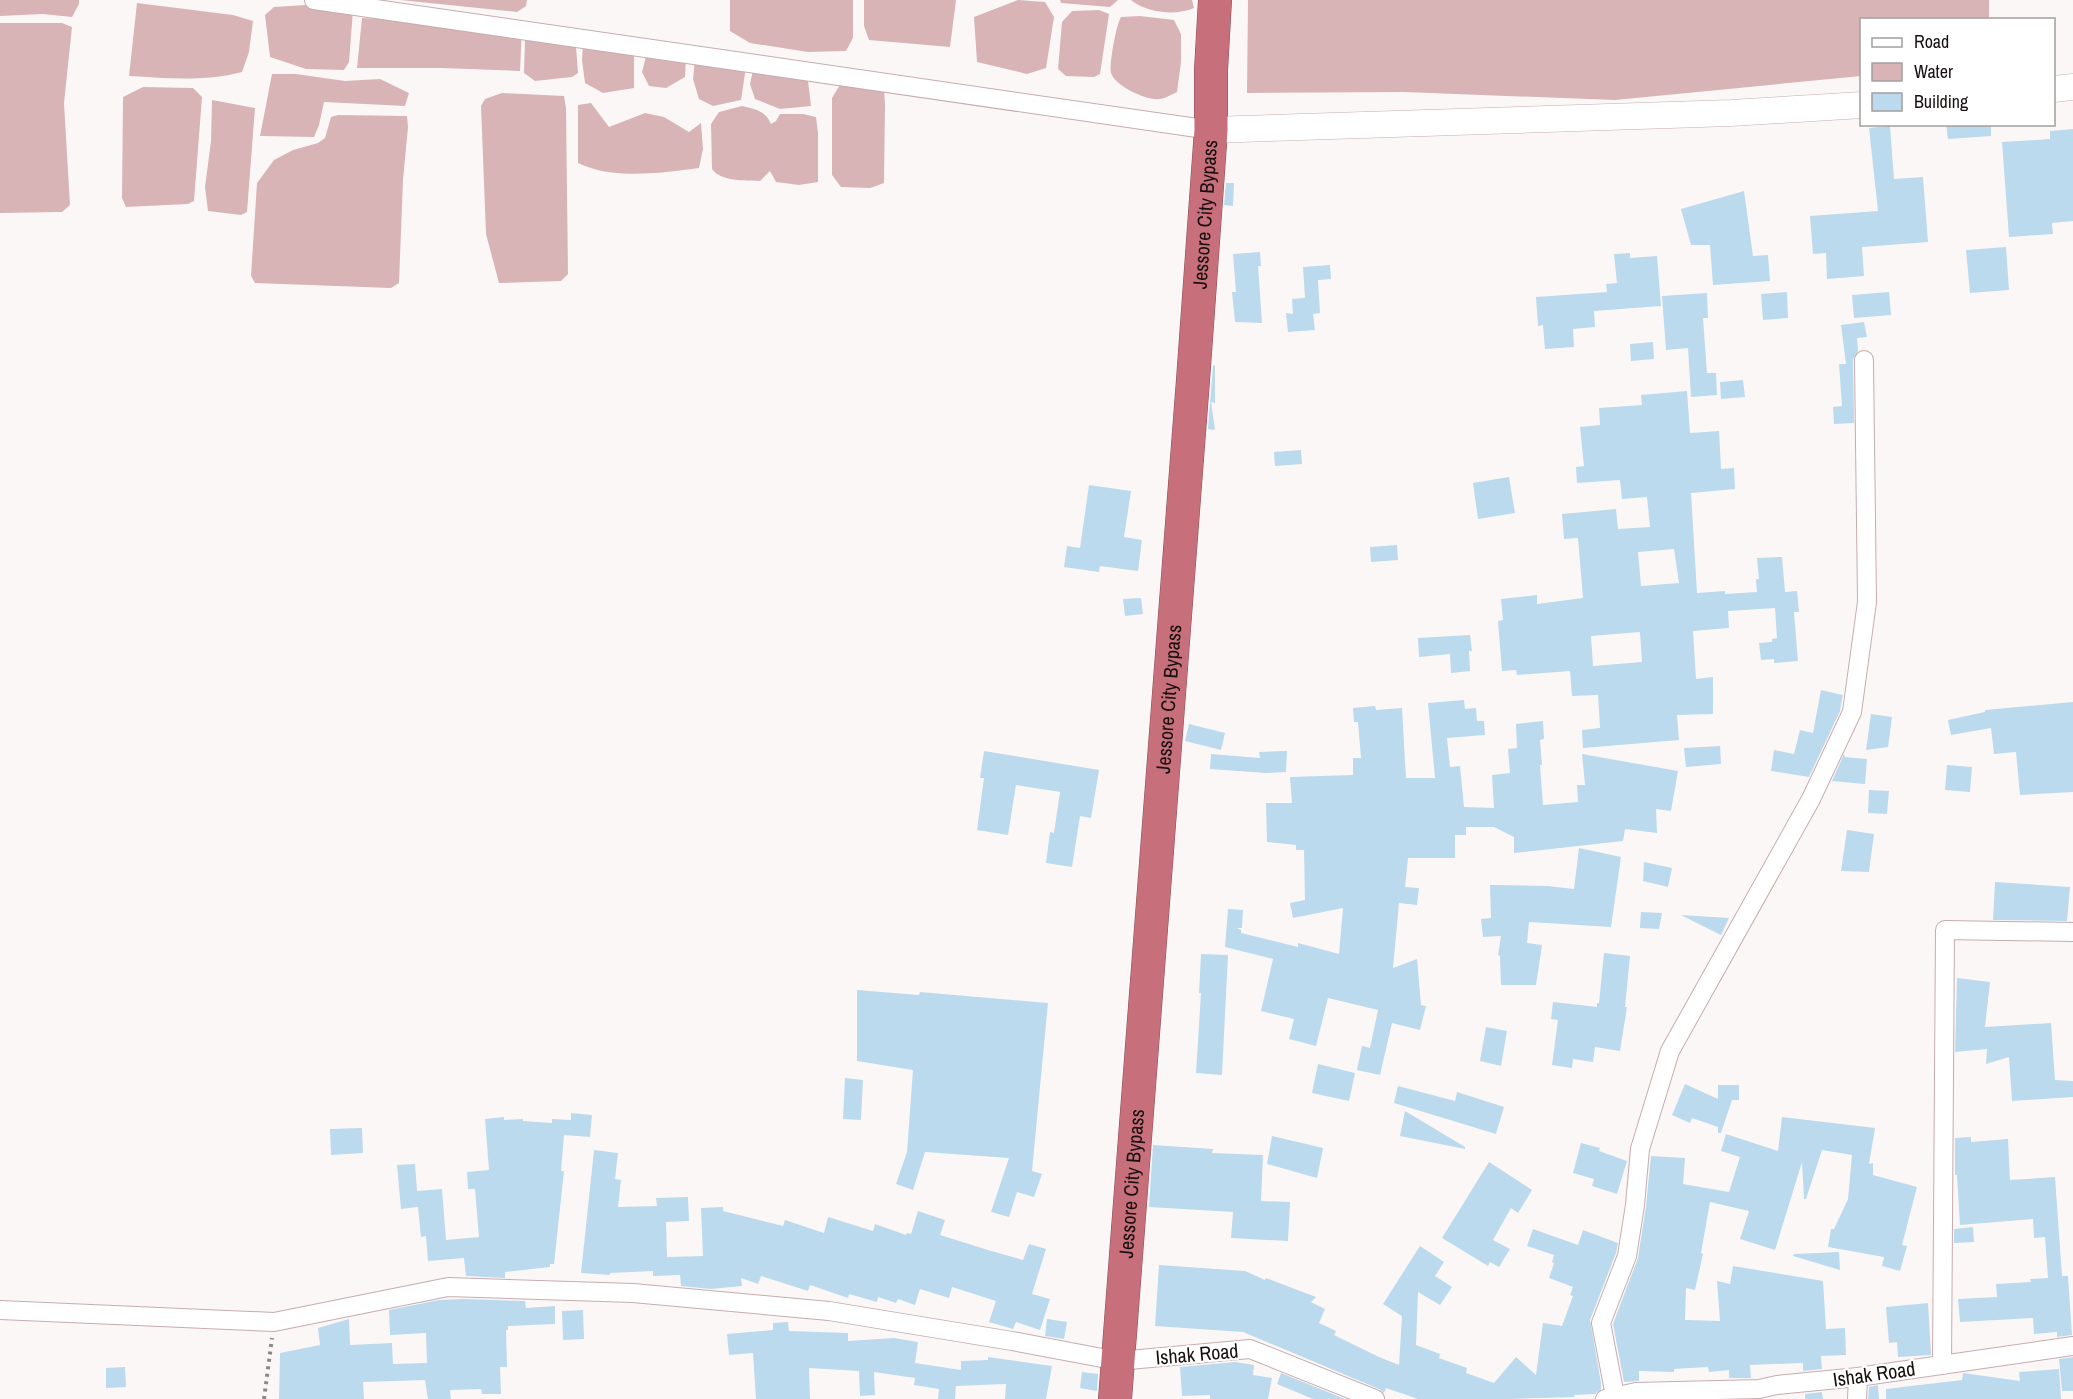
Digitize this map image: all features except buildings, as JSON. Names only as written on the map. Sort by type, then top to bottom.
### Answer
[{"type":"highway","name":"Jessore City Bypass","points":[[1114,1399],[1189,440],[1211,130],[1211,70],[1215,0]]},
{"type":"street","points":[[314,0],[1211,130],[1720,114],[1860,105]]},
{"type":"street","points":[[2055,89],[2073,87]]},
{"type":"street","points":[[1609,1398],[1601,1323],[1627,1256],[1640,1149],[1670,1051],[1811,799],[1852,712],[1867,602],[1864,360]]},
{"type":"street","points":[[1942,1365],[1945,930],[2073,932]]},
{"type":"street","name":"Ishak Road","points":[[0,1310],[274,1322],[448,1287],[633,1293],[829,1311],[1118,1361],[1250,1349],[1375,1399]]},
{"type":"street","name":"Ishak Road","points":[[1609,1398],[1636,1392],[1759,1394],[1777,1385],[1858,1377],[2073,1346]]},
{"type":"street","points":[[1857,1399],[1858,1377]]},
{"type":"path","points":[[264,1399],[274,1322]]},
{"type":"water","points":[[0,0],[79,0],[79,4],[72,17],[43,14],[0,16]]},
{"type":"water","points":[[400,0],[527,0],[526,6],[517,12]]},
{"type":"water","points":[[730,0],[853,0],[853,38],[846,51],[808,52],[750,43],[730,31]]},
{"type":"water","points":[[864,0],[956,0],[950,47],[869,40],[864,26]]},
{"type":"water","points":[[1018,0],[1045,2],[1054,17],[1046,68],[1027,74],[977,62],[974,17]]},
{"type":"water","points":[[1060,0],[1118,0],[1110,7],[1061,3]]},
{"type":"water","points":[[1131,0],[1192,0],[1194,8],[1179,12],[1162,12],[1145,8]]},
{"type":"water","points":[[1248,0],[1989,0],[1989,18],[1860,18],[1860,76],[1615,100],[1404,92],[1247,93]]},
{"type":"water","points":[[137,3],[233,15],[253,21],[249,52],[242,72],[199,78],[129,76]]},
{"type":"water","points":[[336,3],[353,10],[349,62],[344,70],[306,69],[270,57],[265,15],[274,7]]},
{"type":"water","points":[[1099,10],[1109,14],[1100,74],[1094,77],[1066,76],[1058,69],[1062,22],[1072,11]]},
{"type":"water","points":[[1140,16],[1174,20],[1181,34],[1181,62],[1177,92],[1164,98],[1147,98],[1132,92],[1118,83],[1111,73],[1113,45],[1121,17]]},
{"type":"water","points":[[362,18],[510,25],[522,28],[520,71],[357,68]]},
{"type":"water","points":[[0,23],[62,23],[72,27],[64,103],[70,205],[62,212],[0,213]]},
{"type":"water","points":[[535,34],[576,47],[578,73],[572,77],[535,81],[524,73],[525,40]]},
{"type":"water","points":[[583,45],[634,47],[634,88],[603,93],[585,83]]},
{"type":"water","points":[[648,49],[686,58],[685,77],[666,88],[649,86],[642,72]]},
{"type":"water","points":[[695,59],[746,67],[741,100],[713,106],[699,99],[693,79]]},
{"type":"water","points":[[806,64],[811,106],[780,109],[755,99],[750,84],[754,65]]},
{"type":"water","points":[[272,74],[296,74],[345,81],[380,79],[409,93],[405,106],[324,102],[314,137],[260,136]]},
{"type":"water","points":[[841,83],[884,89],[884,183],[870,188],[841,187],[832,175],[832,98]]},
{"type":"water","points":[[143,87],[193,88],[202,97],[194,201],[188,204],[126,207],[122,198],[123,97]]},
{"type":"water","points":[[502,93],[564,96],[568,274],[561,281],[499,283],[486,234],[481,106],[485,99]]},
{"type":"water","points":[[212,100],[255,108],[247,212],[241,215],[208,211],[205,187],[211,141]]},
{"type":"water","points":[[591,103],[609,127],[645,113],[664,117],[689,132],[701,123],[703,149],[699,168],[637,174],[606,172],[578,163],[578,105]]},
{"type":"water","points":[[742,106],[763,113],[771,124],[780,114],[803,114],[816,117],[818,182],[799,185],[776,182],[770,171],[760,181],[734,180],[721,176],[712,169],[711,124],[719,112]]},
{"type":"water","points":[[338,115],[407,116],[399,283],[391,288],[255,283],[251,276],[257,183],[274,160],[293,150],[318,143],[325,138],[331,117]]}]
